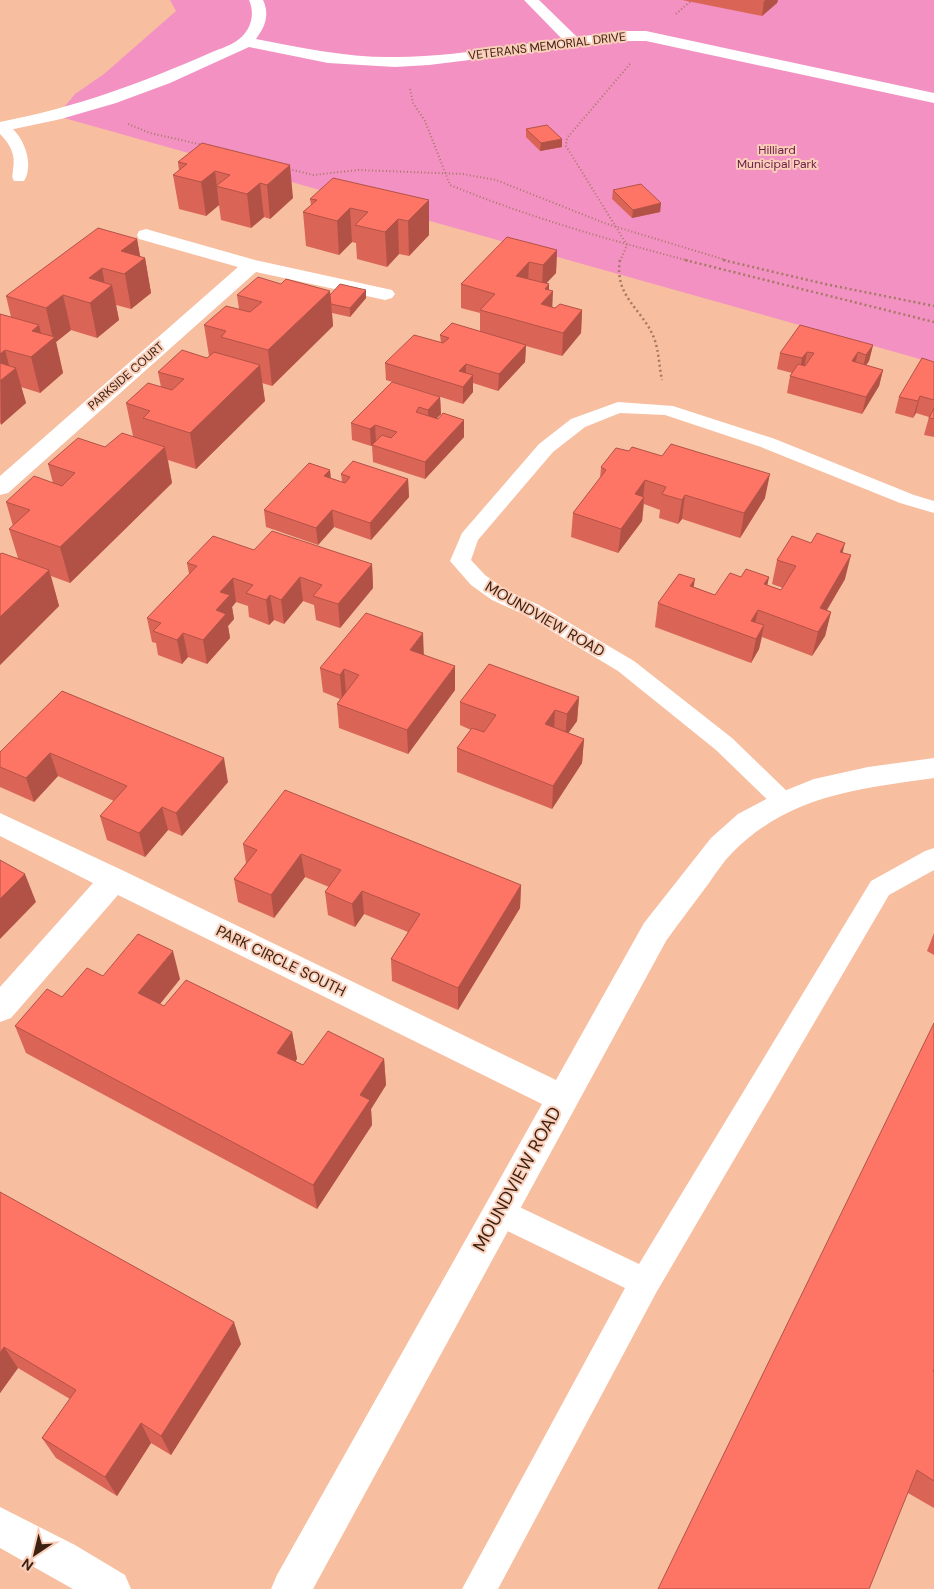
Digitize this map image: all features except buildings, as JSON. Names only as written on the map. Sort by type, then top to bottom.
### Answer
[{"type":"street","points":[[1,127],[57,116],[139,89],[195,67],[246,42],[255,30],[259,18],[260,7],[256,0]]},
{"type":"street","points":[[531,0],[575,43]]},
{"type":"street","name":"VETERANS MEMORIAL DRIVE","points":[[246,42],[328,58],[395,62],[429,60],[622,36],[646,36],[934,98]]},
{"type":"street","points":[[146,236],[252,265],[385,294]]},
{"type":"street","name":"PARKSIDE COURT","points":[[0,488],[252,265]]},
{"type":"street","name":"MOUNDVIEW ROAD","points":[[291,1589],[655,932],[721,846],[748,822],[784,802],[823,787],[868,777],[932,771]]},
{"type":"street","name":"PARK CIRCLE SOUTH","points":[[0,824],[562,1098]]},
{"type":"street","points":[[0,1009],[114,879]]},
{"type":"street","points":[[0,1527],[61,1559],[111,1589]]},
{"type":"lane","points":[[1,127],[16,142],[23,163],[19,178]]},
{"type":"lane","name":"MOUNDVIEW ROAD","points":[[784,802],[724,744],[626,666],[532,610],[499,595],[478,580],[460,561],[470,538],[546,448],[578,423],[618,407],[667,410],[768,443],[907,499],[934,507]]},
{"type":"lane","points":[[479,1589],[645,1282],[880,888],[934,858]]},
{"type":"lane","points":[[499,1212],[645,1282]]},
{"type":"path","points":[[395,62],[410,89],[413,103],[425,121],[450,185],[504,207],[627,245],[934,322]]},
{"type":"path","points":[[627,245],[566,146],[567,138],[630,63]]},
{"type":"path","points":[[125,122],[150,132],[204,146]]},
{"type":"path","points":[[287,169],[313,175],[358,170],[463,174],[496,180],[616,226],[708,256],[825,284],[934,306]]},
{"type":"path","points":[[627,245],[620,257],[619,286],[653,336],[662,380]]},
{"type":"green space","name":"Hilliard Municipal Park","points":[[170,0],[934,0],[934,363],[57,116],[75,94],[104,74],[176,11]]}]
